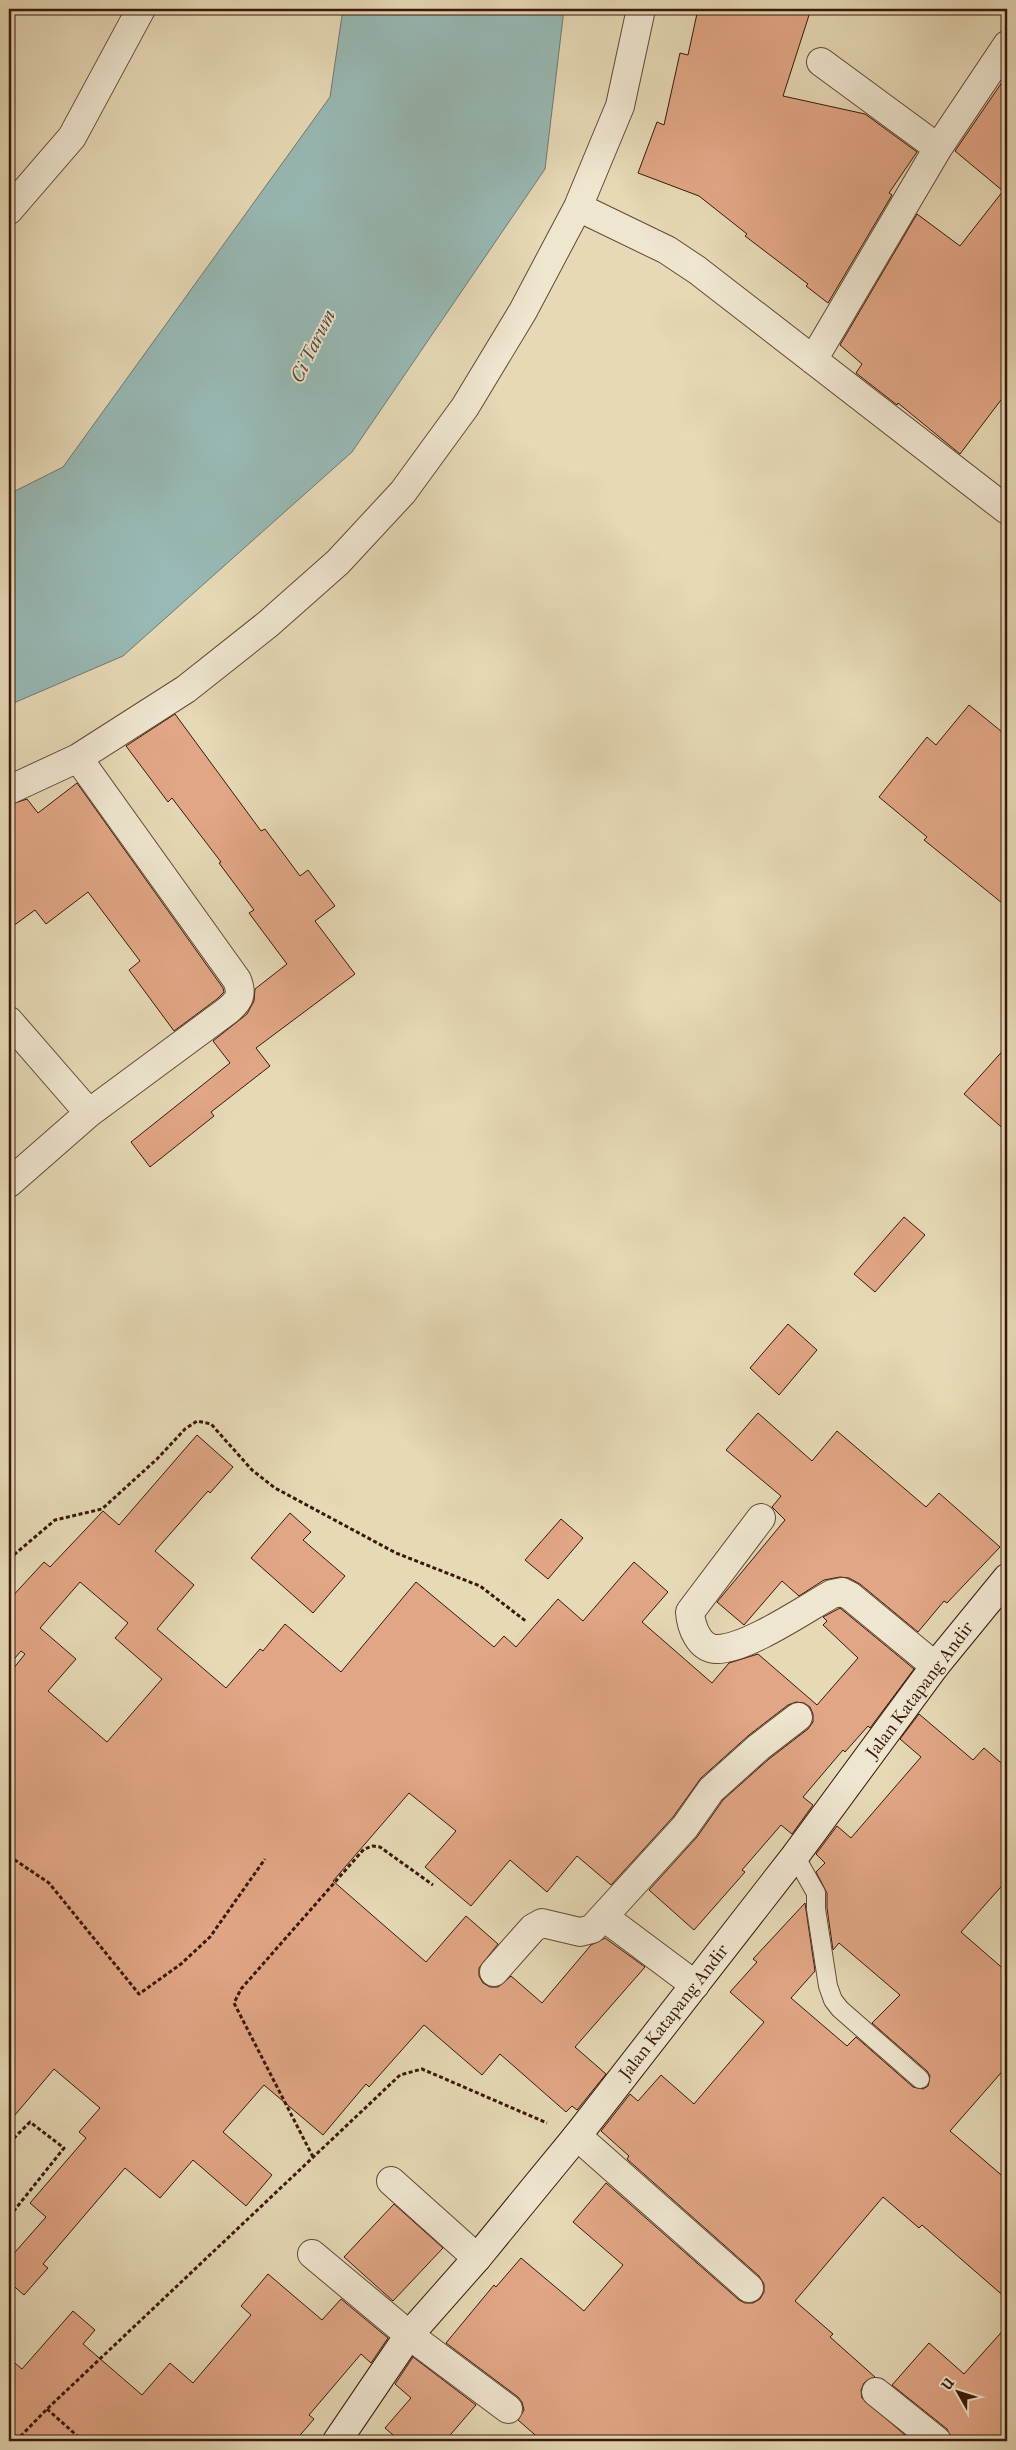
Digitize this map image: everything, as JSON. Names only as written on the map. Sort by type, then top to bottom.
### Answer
[{"type":"street","points":[[9,210],[72,137],[141,9]]},
{"type":"street","points":[[9,790],[78,758],[186,689],[268,624],[338,562],[403,492],[465,407],[524,311],[578,207],[620,106],[641,9]]},
{"type":"street","points":[[813,360],[938,148],[1007,45]]},
{"type":"street","points":[[821,62],[938,148]]},
{"type":"street","points":[[578,207],[667,250],[697,270],[1007,510]]},
{"type":"street","points":[[9,1183],[89,1114],[227,1011],[239,1001],[241,991],[237,980],[78,758]]},
{"type":"street","points":[[9,1021],[89,1114]]},
{"type":"street","points":[[761,1518],[690,1612],[691,1624],[697,1636],[708,1647],[718,1649],[755,1638],[832,1594],[842,1592],[850,1596],[935,1666]]},
{"type":"street","name":"Jalan Katapang Andir","points":[[337,2441],[409,2335],[477,2258],[577,2136],[795,1856],[935,1666],[1007,1578]]},
{"type":"street","points":[[494,1972],[533,1928],[542,1923],[580,1932],[592,1929],[685,1827],[712,1790],[759,1746],[798,1717]]},
{"type":"street","points":[[604,1917],[695,1985]]},
{"type":"street","points":[[577,2136],[749,2288]]},
{"type":"street","points":[[391,2181],[477,2258]]},
{"type":"street","points":[[312,2254],[409,2335],[508,2409]]},
{"type":"street","points":[[876,2392],[937,2441]]},
{"type":"lane","points":[[795,1856],[816,1893],[819,1929],[828,1986],[833,2000],[840,2009],[920,2078]]},
{"type":"path","points":[[9,1559],[54,1520],[102,1510],[143,1473],[185,1429],[197,1421],[203,1421],[211,1424],[252,1470],[275,1488],[396,1553],[480,1586],[527,1622]]},
{"type":"path","points":[[313,2157],[234,2003],[241,1989],[364,1849],[373,1846],[380,1847],[433,1885]]},
{"type":"path","points":[[9,1856],[49,1882],[139,1994],[180,1964],[210,1937],[265,1859]]},
{"type":"path","points":[[16,2441],[47,2409],[400,2075],[422,2069],[577,2136]]},
{"type":"path","points":[[9,2143],[30,2122],[64,2148],[9,2217]]},
{"type":"path","points":[[47,2409],[83,2441]]},
{"type":"water","name":"Ci Tarum","points":[[343,9],[564,9],[545,169],[352,452],[123,656],[9,705],[9,494],[63,467],[330,97]]},
{"type":"building","points":[[698,9],[811,9],[783,96],[865,114],[917,152],[889,193],[892,195],[828,303],[806,286],[808,284],[745,236],[747,234],[699,196],[638,173],[657,122],[664,125],[680,53],[688,55]]},
{"type":"building","points":[[1007,75],[1007,392],[960,454],[898,403],[897,405],[856,373],[862,364],[840,345],[917,214],[960,246],[1003,191],[955,151]]},
{"type":"building","points":[[969,705],[1007,736],[1007,907],[924,840],[927,837],[879,797],[927,737],[936,745]]},
{"type":"building","points":[[175,714],[261,831],[265,829],[300,876],[308,870],[335,906],[315,921],[355,974],[256,1048],[270,1066],[211,1112],[214,1116],[150,1167],[131,1142],[230,1063],[213,1041],[247,1014],[254,1001],[255,989],[287,964],[249,913],[254,910],[219,863],[221,862],[172,798],[168,802],[126,746]]},
{"type":"building","points":[[77,783],[223,988],[224,992],[217,999],[174,1031],[129,970],[140,961],[88,892],[46,924],[35,910],[9,929],[9,805],[27,799],[38,813]]},
{"type":"building","points":[[1007,1046],[1007,1132],[964,1094]]},
{"type":"building","points":[[904,1217],[925,1235],[875,1292],[854,1274]]},
{"type":"building","points":[[788,1324],[817,1350],[779,1395],[750,1368]]},
{"type":"building","points":[[758,1413],[812,1461],[837,1431],[926,1507],[939,1493],[1000,1547],[947,1603],[944,1601],[918,1632],[860,1584],[849,1578],[840,1577],[824,1580],[799,1596],[782,1581],[744,1625],[717,1602],[785,1520],[772,1507],[781,1496],[726,1450]]},
{"type":"building","points":[[197,1435],[233,1467],[210,1493],[208,1491],[155,1551],[194,1585],[157,1629],[226,1688],[260,1649],[263,1651],[285,1624],[341,1672],[416,1582],[494,1647],[504,1636],[516,1647],[558,1599],[583,1621],[634,1562],[668,1592],[642,1622],[712,1683],[729,1663],[758,1654],[817,1705],[858,1658],[823,1625],[827,1621],[823,1617],[840,1608],[914,1669],[870,1728],[868,1726],[845,1752],[843,1750],[803,1797],[813,1805],[792,1834],[781,1825],[742,1870],[745,1872],[694,1930],[649,1890],[697,1837],[723,1800],[769,1759],[808,1729],[813,1722],[813,1714],[810,1707],[804,1703],[796,1702],[788,1705],[749,1735],[701,1778],[673,1817],[611,1885],[577,1856],[547,1892],[510,1860],[471,1906],[425,1867],[456,1831],[409,1793],[333,1881],[426,1962],[466,1916],[498,1944],[479,1968],[479,1976],[483,1983],[490,1987],[498,1987],[511,1976],[542,2003],[591,1945],[605,1938],[645,1967],[575,2047],[606,2074],[577,2110],[572,2106],[566,2112],[500,2054],[482,2075],[424,2025],[369,2087],[366,2084],[323,2135],[264,2085],[223,2132],[272,2175],[246,2206],[193,2160],[160,2198],[125,2168],[43,2264],[48,2268],[24,2295],[9,2282],[9,2259],[46,2217],[30,2203],[86,2138],[79,2132],[100,2108],[54,2069],[9,2122],[9,1674],[25,1654],[21,1651],[9,1665],[9,1600],[44,1562],[50,1567],[103,1511],[119,1525]],"holes":[[[80,1582],[128,1623],[115,1638],[162,1679],[107,1742],[48,1691],[76,1659],[40,1628]]]},
{"type":"building","points":[[290,1513],[311,1532],[303,1540],[345,1576],[313,1613],[251,1558]]},
{"type":"building","points":[[561,1519],[583,1538],[548,1579],[525,1560]]},
{"type":"building","points":[[919,1714],[973,1760],[984,1748],[1007,1768],[1007,1880],[961,1932],[1007,1972],[1007,2066],[950,2131],[1007,2180],[1007,2299],[922,2225],[919,2228],[883,2197],[795,2301],[833,2334],[830,2337],[875,2377],[864,2383],[861,2390],[862,2398],[912,2441],[542,2441],[518,2420],[524,2410],[522,2402],[518,2397],[446,2343],[494,2285],[496,2287],[521,2258],[584,2311],[623,2265],[573,2222],[606,2183],[739,2300],[745,2303],[753,2303],[760,2299],[764,2292],[764,2284],[759,2276],[627,2159],[629,2156],[601,2131],[630,2094],[638,2101],[661,2075],[694,2104],[764,2022],[730,1992],[757,1962],[753,1959],[805,1903],[815,1971],[791,1998],[847,2046],[856,2037],[913,2087],[923,2089],[928,2086],[930,2076],[927,2071],[872,2023],[900,1995],[839,1943],[833,1950],[827,1908],[827,1893],[816,1872],[825,1863],[816,1854],[837,1826],[851,1838],[921,1757],[900,1739]]},
{"type":"building","points":[[394,2204],[443,2248],[393,2301],[344,2257]]},
{"type":"building","points":[[268,2274],[322,2320],[341,2299],[388,2338],[371,2363],[361,2354],[309,2415],[314,2419],[295,2441],[9,2441],[9,2358],[22,2369],[73,2311],[95,2330],[83,2344],[142,2395],[170,2363],[193,2383],[251,2315],[241,2306]]},
{"type":"building","points":[[1007,2326],[1007,2431],[999,2441],[952,2441],[947,2429],[892,2385],[929,2343],[964,2374]]},
{"type":"building","points":[[413,2357],[476,2405],[445,2441],[400,2441],[385,2428],[411,2398],[395,2384]]}]
